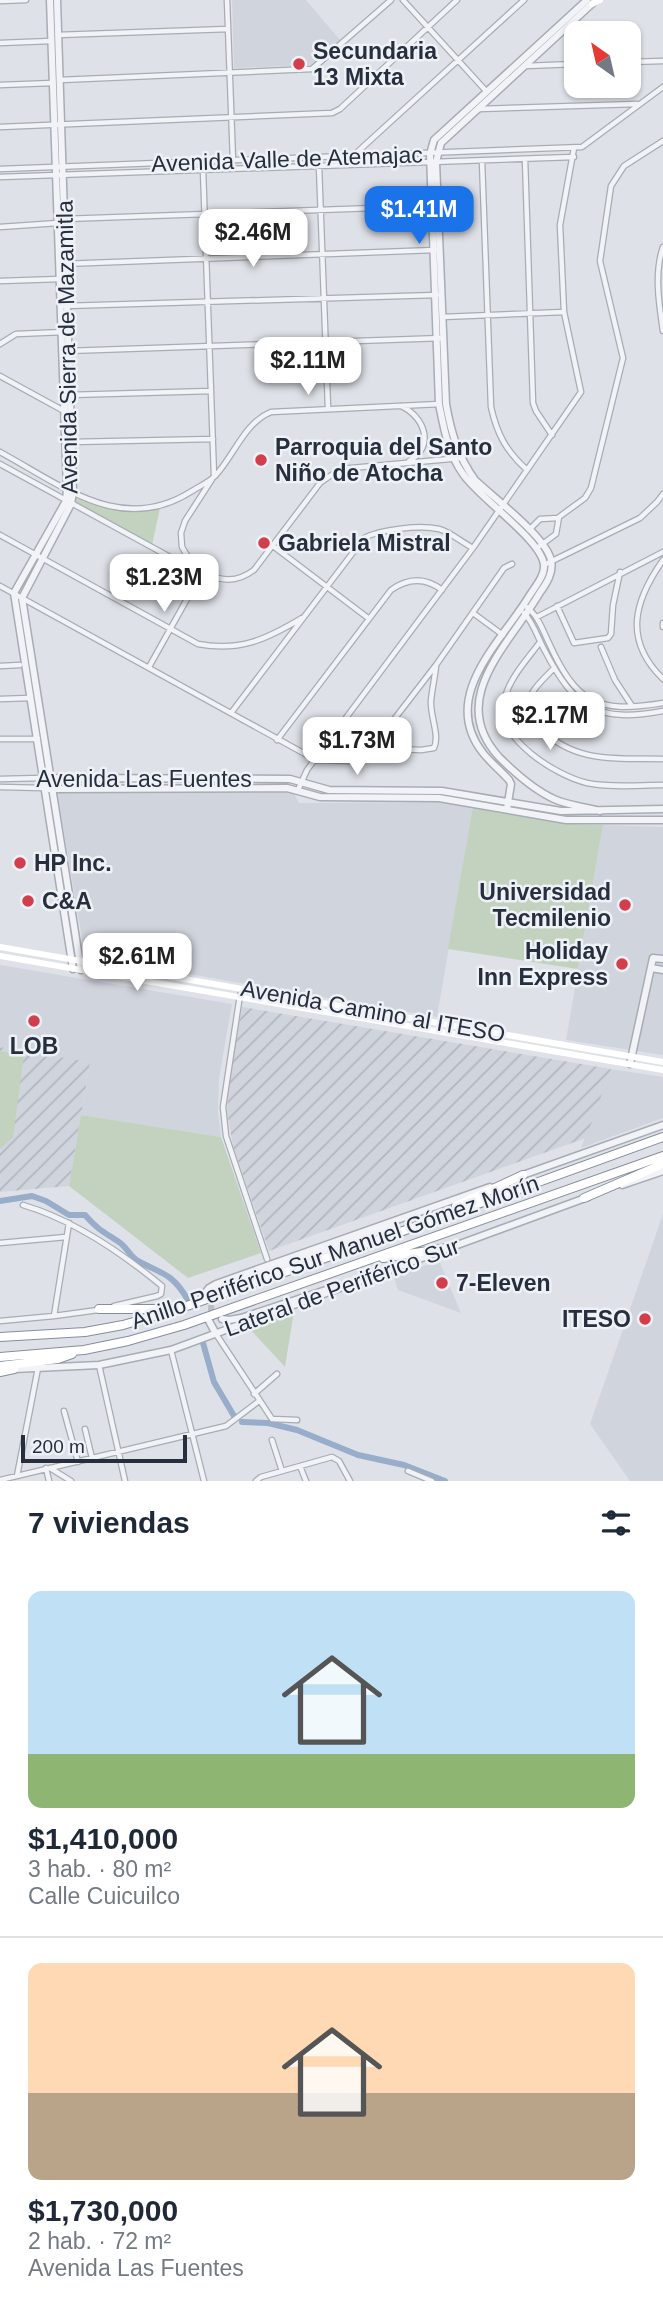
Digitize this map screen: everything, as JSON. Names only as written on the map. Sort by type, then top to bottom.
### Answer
[{"type":"highway","name":"Anillo Periférico Sur Manuel Gómez Morín","points":[[0,1337],[85,1332],[123,1325],[178,1309],[663,1136]]},
{"type":"highway","name":"Anillo Periférico Sur Manuel Gómez Morín","points":[[0,1357],[85,1350],[184,1325],[663,1156]]},
{"type":"highway","points":[[584,1198],[663,1164]]},
{"type":"highway","points":[[402,1231],[523,1175]]},
{"type":"highway","points":[[363,1262],[447,1248]]},
{"type":"highway","points":[[100,1309],[178,1309]]},
{"type":"highway","points":[[0,1369],[58,1359],[85,1350]]},
{"type":"highway","points":[[0,1369],[14,1369]]},
{"type":"main road","name":"Avenida Camino al ITESO","points":[[0,947],[663,1062]]},
{"type":"main road","name":"Avenida Camino al ITESO","points":[[0,956],[663,1070]]},
{"type":"street","points":[[0,1],[26,0]]},
{"type":"street","name":"Avenida Sierra de Mazamitla","points":[[14,593],[69,503],[70,490],[72,442],[67,396],[57,82],[50,0]]},
{"type":"street","name":"Avenida Sierra de Mazamitla","points":[[53,37],[57,0]]},
{"type":"street","points":[[227,0],[233,161]]},
{"type":"street","points":[[0,85],[315,68],[391,0]]},
{"type":"street","points":[[403,0],[487,92]]},
{"type":"street","points":[[0,127],[335,112],[457,0]]},
{"type":"street","points":[[352,157],[524,0]]},
{"type":"street","points":[[434,154],[441,143],[594,1]]},
{"type":"street","points":[[548,564],[540,545],[529,530],[470,484],[445,439],[434,140],[594,1]]},
{"type":"street","points":[[0,43],[53,37],[228,29]]},
{"type":"street","points":[[641,62],[663,61]]},
{"type":"street","points":[[525,66],[564,64]]},
{"type":"street","points":[[298,790],[307,770],[473,548],[581,392],[564,312],[560,225],[574,148],[588,145],[637,104],[663,87]]},
{"type":"street","points":[[468,109],[637,104]]},
{"type":"street","points":[[529,530],[541,519],[558,519],[585,498],[592,488],[623,358],[600,261],[611,186],[624,166],[663,141]]},
{"type":"street","name":"Avenida Valle de Atemajac","points":[[0,169],[574,148]]},
{"type":"street","name":"Avenida Valle de Atemajac","points":[[0,177],[573,157]]},
{"type":"street","points":[[525,159],[533,402],[552,435]]},
{"type":"street","points":[[482,161],[491,407],[495,426],[508,451],[527,470]]},
{"type":"street","points":[[319,166],[328,408]]},
{"type":"street","points":[[203,170],[214,477]]},
{"type":"street","points":[[0,227],[205,212],[435,206]]},
{"type":"street","points":[[663,247],[659,259],[663,331]]},
{"type":"street","points":[[63,264],[436,250]]},
{"type":"street","name":"Avenida Sierra de Mazamitla","points":[[63,264],[60,279],[64,306]]},
{"type":"street","points":[[0,281],[60,279]]},
{"type":"street","points":[[64,306],[438,294]]},
{"type":"street","points":[[438,294],[442,317],[440,338]]},
{"type":"street","points":[[442,317],[564,312]]},
{"type":"street","points":[[0,344],[16,334],[65,332]]},
{"type":"street","points":[[66,351],[440,338]]},
{"type":"street","points":[[0,376],[65,412]]},
{"type":"street","points":[[67,396],[211,391]]},
{"type":"street","name":"Avenida Sierra de Mazamitla","points":[[67,396],[65,412],[70,490]]},
{"type":"street","points":[[201,574],[184,552],[181,533],[185,521],[252,425],[263,416],[271,412],[328,408],[442,404]]},
{"type":"street","points":[[399,406],[417,416],[425,431],[422,447],[414,458],[405,463]]},
{"type":"street","points":[[72,442],[213,439]]},
{"type":"street","points":[[0,452],[107,507],[142,510],[173,502],[214,477]]},
{"type":"street","points":[[0,464],[201,574],[226,581],[241,578],[254,570],[320,483],[340,468],[458,459]]},
{"type":"street","points":[[508,805],[511,784],[482,752],[468,723],[469,692],[480,667],[525,610],[548,564],[640,517],[663,494]]},
{"type":"street","points":[[501,509],[540,545]]},
{"type":"street","points":[[540,545],[556,534],[558,519]]},
{"type":"street","points":[[231,713],[364,538],[381,531],[440,530],[473,548]]},
{"type":"street","points":[[0,535],[198,644],[226,648],[264,640],[302,618]]},
{"type":"street","points":[[273,546],[368,618]]},
{"type":"street","points":[[537,617],[663,552]]},
{"type":"street","name":"Avenida Sierra de Mazamitla","points":[[22,598],[39,556]]},
{"type":"street","points":[[663,560],[646,584],[637,618],[641,649],[663,679]]},
{"type":"street","points":[[0,586],[276,740],[316,760],[350,761],[372,748],[436,665],[504,568],[512,564]]},
{"type":"street","points":[[557,606],[574,643],[608,638],[611,634],[613,605],[620,572]]},
{"type":"street","points":[[149,667],[201,574]]},
{"type":"street","points":[[276,740],[391,590],[405,582],[423,580],[442,590]]},
{"type":"street","points":[[14,593],[34,698],[77,969]]},
{"type":"street","points":[[22,598],[38,739],[47,778]]},
{"type":"street","points":[[525,610],[537,617],[566,681],[585,696],[598,704],[617,708],[663,703]]},
{"type":"street","points":[[525,610],[554,668],[581,702],[608,714],[663,710]]},
{"type":"street","points":[[473,612],[506,637]]},
{"type":"street","points":[[506,637],[487,673],[477,702],[479,723],[489,746],[512,770],[554,799],[600,811]]},
{"type":"street","points":[[540,642],[516,675],[504,700],[504,717],[515,738],[545,764],[575,779],[601,784],[663,785]]},
{"type":"street","points":[[601,647],[614,680],[633,707]]},
{"type":"street","points":[[0,666],[20,665]]},
{"type":"street","points":[[372,748],[434,748],[437,741],[432,722],[431,701],[436,665]]},
{"type":"street","points":[[554,668],[534,691],[527,706],[529,714],[545,733],[567,748],[592,757],[663,759]]},
{"type":"street","points":[[0,699],[34,698]]},
{"type":"street","points":[[0,739],[38,739]]},
{"type":"street","name":"Avenida Las Fuentes","points":[[0,779],[290,779],[329,790],[442,790],[566,820],[663,820]]},
{"type":"street","name":"Avenida Las Fuentes","points":[[0,787],[287,788],[320,797],[439,798],[561,811],[663,809]]},
{"type":"street","points":[[629,1064],[653,958],[663,959]]},
{"type":"street","points":[[651,968],[663,970]]},
{"type":"street","points":[[242,989],[223,1107],[226,1136],[267,1259]]},
{"type":"street","points":[[202,1297],[216,1284],[663,1125]]},
{"type":"street","name":"Lateral de Periférico Sur","points":[[14,1369],[99,1365],[170,1350],[663,1171]]},
{"type":"street","points":[[0,1321],[100,1309],[157,1296],[163,1290],[159,1283],[69,1223],[23,1205]]},
{"type":"street","points":[[216,1292],[229,1284],[370,1235],[418,1212]]},
{"type":"street","points":[[54,1316],[69,1223]]},
{"type":"street","points":[[0,1243],[66,1237]]},
{"type":"street","points":[[222,1318],[241,1318],[322,1289],[361,1281]]},
{"type":"street","points":[[209,1321],[272,1419],[297,1420]]},
{"type":"street","points":[[170,1350],[204,1481]]},
{"type":"street","points":[[99,1365],[125,1481]]},
{"type":"street","points":[[17,1476],[38,1368]]},
{"type":"street","points":[[254,1394],[277,1374]]},
{"type":"street","points":[[0,1480],[230,1424],[259,1401]]},
{"type":"street","points":[[64,1411],[78,1462]]},
{"type":"street","points":[[85,1429],[92,1458]]},
{"type":"street","points":[[272,1440],[282,1471]]},
{"type":"street","points":[[256,1480],[332,1457],[336,1458],[350,1481]]},
{"type":"street","points":[[300,1466],[306,1481]]},
{"type":"street","points":[[48,1468],[49,1481]]},
{"type":"street","points":[[48,1468],[71,1481]]},
{"type":"street","points":[[408,1471],[427,1480]]},
{"type":"shaded area","points":[[232,0],[306,0],[341,41],[312,65],[234,68]]},
{"type":"shaded area","points":[[57,792],[294,793],[299,803],[442,802],[473,806],[437,1017],[85,956]]},
{"type":"shaded area","points":[[603,825],[663,827],[663,1055],[566,1040]]},
{"type":"shaded area","points":[[0,965],[232,1004],[219,1078],[218,1112],[221,1137],[81,1115],[90,1062],[0,1047]]},
{"type":"shaded area","points":[[242,1007],[611,1069],[586,1138],[269,1251],[233,1146],[227,1111],[229,1079]]},
{"type":"shaded area","points":[[0,1047],[90,1062],[69,1186],[0,1192]]},
{"type":"shaded area","points":[[611,1069],[663,1077],[663,1118],[581,1148]]},
{"type":"shaded area","name":"ITESO","points":[[663,1214],[663,1481],[630,1481],[590,1424]]},
{"type":"shaded area","points":[[439,1260],[461,1313],[398,1290],[394,1278]]},
{"type":"green space","points":[[75,495],[95,505],[116,510],[160,508],[152,545],[73,503]]},
{"type":"green space","points":[[473,806],[571,824],[603,825],[578,969],[448,949]]},
{"type":"green space","points":[[0,1051],[24,1055],[13,1137],[0,1149]]},
{"type":"green space","points":[[81,1115],[221,1137],[261,1253],[188,1278],[69,1186]]},
{"type":"green space","points":[[294,1311],[285,1367],[249,1328]]},
{"type":"waterway","points":[[0,1201],[32,1196],[69,1215],[85,1215],[122,1244],[135,1259],[172,1279],[188,1300]]},
{"type":"waterway","points":[[203,1343],[214,1382],[234,1416]]},
{"type":"waterway","points":[[242,1422],[268,1423],[297,1430],[358,1455],[404,1465],[445,1481]]},
{"type":"tunnel","points":[[212,1296],[211,1310],[222,1319]]},
{"type":"place","name":"Secundaria 13 Mixta","points":[[299,64]]},
{"type":"place","name":"Parroquia del Santo Niño de Atocha","points":[[261,460]]},
{"type":"place","name":"Gabriela Mistral","points":[[264,543]]},
{"type":"place","name":"HP Inc.","points":[[20,863]]},
{"type":"place","name":"C&A","points":[[28,901]]},
{"type":"place","name":"Universidad Tecmilenio","points":[[625,905]]},
{"type":"place","name":"Holiday Inn Express","points":[[622,964]]},
{"type":"place","name":"LOB","points":[[34,1021]]},
{"type":"place","name":"7-Eleven","points":[[442,1283]]},
{"type":"place","name":"ITESO","points":[[645,1319]]}]
